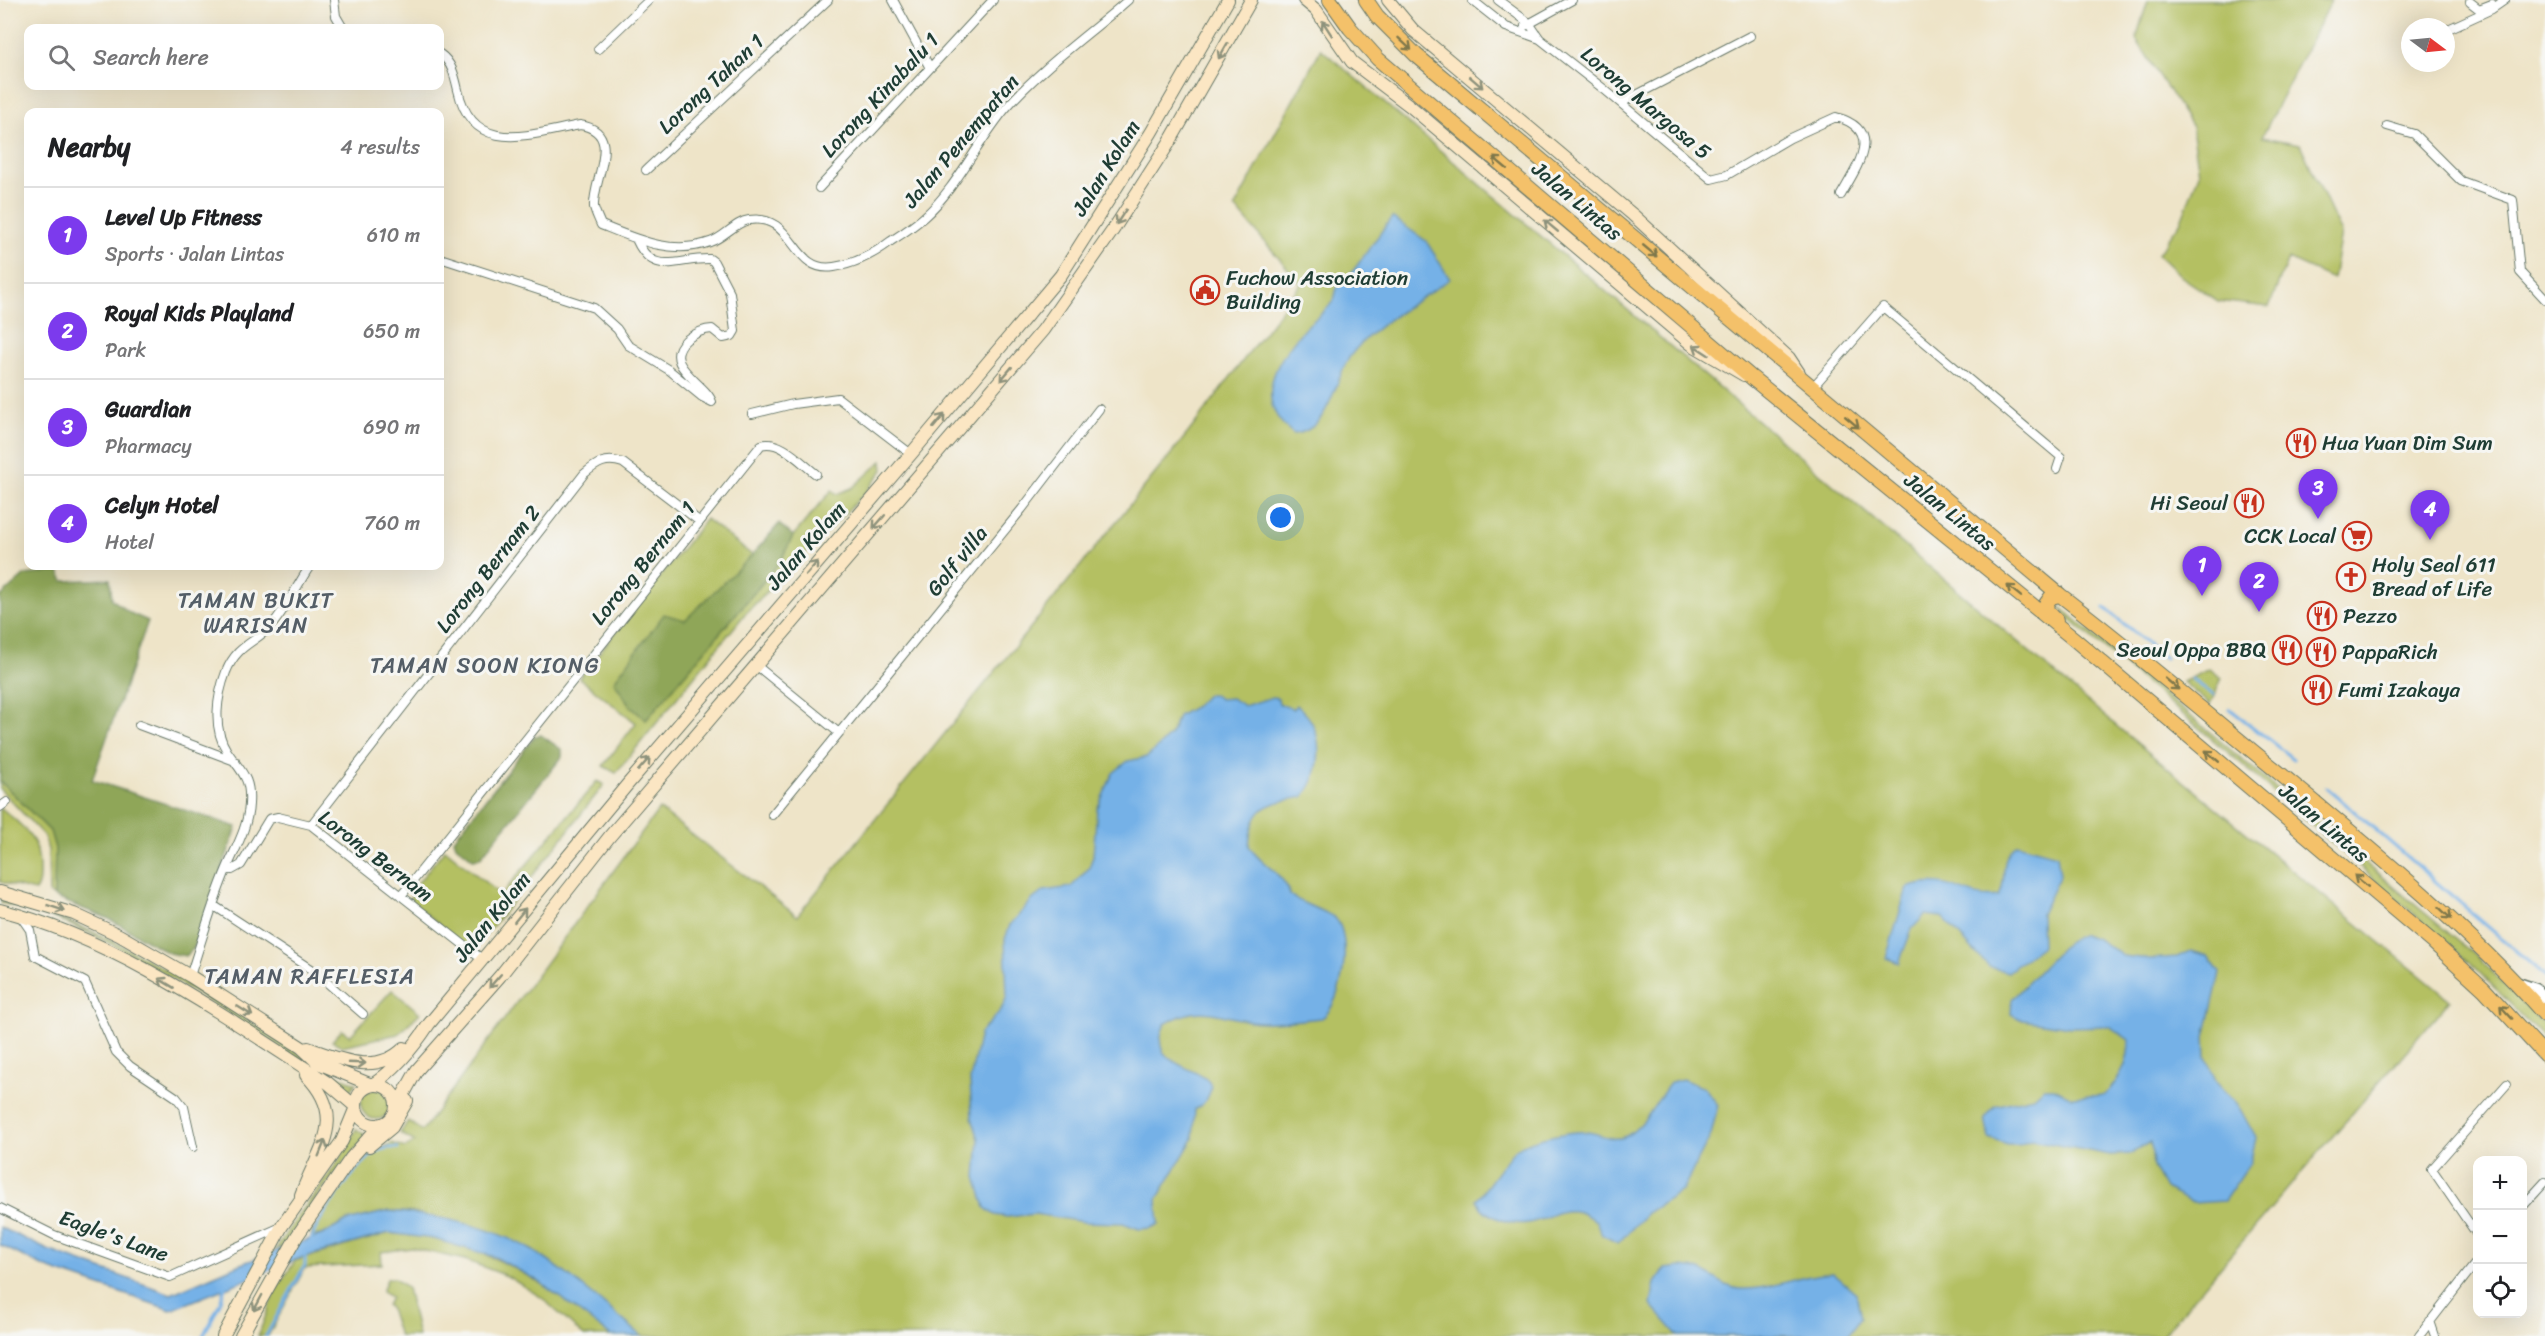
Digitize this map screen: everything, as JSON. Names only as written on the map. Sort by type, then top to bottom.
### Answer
[{"type":"highway","name":"Jalan Lintas","points":[[1330,0],[1350,28],[1378,59],[1752,378],[2074,639],[2434,943],[2484,989],[2545,1055]]},
{"type":"highway","name":"Jalan Lintas","points":[[1366,0],[1377,16],[1416,55],[2060,595],[2131,650],[2407,878],[2518,983],[2545,1015]]},
{"type":"highway","points":[[2060,595],[2051,597],[2046,604],[2047,611],[2074,639]]},
{"type":"main road","name":"Jalan Kolam","points":[[372,1085],[417,1043],[429,1023],[634,776],[911,454],[1061,275],[1151,133],[1228,0]]},
{"type":"main road","name":"Jalan Kolam","points":[[396,1108],[417,1070],[500,976],[610,837],[1043,330],[1068,297],[1168,143],[1251,0]]},
{"type":"main road","points":[[1235,30],[1259,0]]},
{"type":"main road","points":[[1304,0],[1314,5],[1352,62],[1410,106],[1692,344],[1752,378]]},
{"type":"main road","name":"Jalan Lintas","points":[[1388,0],[1398,6],[1413,30],[1682,258],[1789,358],[1810,386]]},
{"type":"main road","points":[[784,601],[802,596],[811,602]]},
{"type":"main road","points":[[0,892],[83,918],[190,976],[301,1047],[329,1068],[372,1085],[387,1088],[394,1097],[396,1108],[390,1118],[381,1124],[364,1121],[356,1107],[328,1083],[121,956],[52,925],[0,910]]},
{"type":"main road","points":[[301,1047],[337,1060],[371,1063],[401,1052],[429,1023]]},
{"type":"main road","points":[[223,1336],[252,1280],[298,1201],[323,1150],[329,1128],[328,1114],[319,1089],[288,1058]]},
{"type":"main road","name":"Jalan Kolam","points":[[343,1172],[392,1127],[404,1110],[428,1058]]},
{"type":"main road","points":[[298,1201],[307,1194],[332,1157],[356,1107],[361,1091],[372,1085]]},
{"type":"main road","name":"Jalan Kolam","points":[[241,1336],[297,1236],[351,1158],[381,1124]]},
{"type":"street","points":[[334,0],[336,16],[341,24]]},
{"type":"street","points":[[598,49],[649,0]]},
{"type":"street","name":"Lorong Tahan 1","points":[[646,170],[828,0]]},
{"type":"street","points":[[893,0],[930,68]]},
{"type":"street","name":"Lorong Kinabalu 1","points":[[819,188],[993,0]]},
{"type":"street","name":"Jalan Penempatan","points":[[444,59],[454,73],[465,113],[479,130],[518,136],[580,125],[590,127],[598,134],[603,143],[605,155],[600,168],[594,207],[601,225],[636,239],[666,247],[689,248],[712,242],[748,220],[774,222],[784,230],[804,258],[817,267],[833,268],[875,253],[925,217],[1006,108],[1038,77],[1128,0]]},
{"type":"street","name":"Lorong Margosa 5","points":[[1472,0],[1506,27],[1540,39]]},
{"type":"street","name":"Lorong Margosa 5","points":[[1498,0],[1529,23],[1540,39],[1711,179],[1727,175],[1790,138],[1836,117],[1853,122],[1864,136],[1862,158],[1841,195]]},
{"type":"street","points":[[1518,32],[1529,23],[1572,0]]},
{"type":"street","points":[[2470,2],[2479,9],[2502,2]]},
{"type":"street","points":[[2455,26],[2502,2]]},
{"type":"street","points":[[1621,103],[1750,36]]},
{"type":"street","points":[[2387,126],[2414,134],[2461,181],[2513,200],[2520,272],[2545,299]]},
{"type":"street","points":[[444,259],[594,308],[617,328],[628,345],[669,370],[702,398],[712,402],[682,368],[679,356],[682,345],[698,332],[712,329],[726,339],[734,334],[732,298],[728,287],[710,259],[659,263],[650,260],[642,252],[636,239]]},
{"type":"street","points":[[1810,386],[1882,307],[2061,457],[2058,469]]},
{"type":"street","points":[[752,414],[793,404],[838,398],[911,454]]},
{"type":"street","name":"Golf villa","points":[[772,815],[1022,509],[1099,409]]},
{"type":"street","name":"Lorong Bernam 1","points":[[401,896],[761,446],[770,444],[780,447],[816,474]]},
{"type":"street","name":"Lorong Bernam 2","points":[[311,825],[584,474],[594,466],[608,460],[623,463],[699,521]]},
{"type":"street","points":[[190,976],[226,869],[244,829],[249,806],[250,786],[221,737],[217,716],[219,694],[232,660],[244,645],[270,627],[307,570]]},
{"type":"street","points":[[757,666],[839,732]]},
{"type":"street","points":[[139,725],[235,761]]},
{"type":"street","name":"Lorong Bernam","points":[[226,869],[232,870],[241,865],[269,819],[278,817],[311,825],[483,960]]},
{"type":"street","points":[[213,905],[315,972],[363,1014]]},
{"type":"street","points":[[20,915],[32,939],[31,946],[35,956],[85,982],[111,1042],[123,1060],[181,1102],[187,1114],[194,1147]]},
{"type":"street","points":[[32,939],[52,925]]},
{"type":"street","points":[[2518,983],[2536,989],[2545,998]]},
{"type":"street","points":[[2473,1229],[2432,1169],[2507,1084]]},
{"type":"street","points":[[2527,1202],[2545,1182]]},
{"type":"street","name":"Eagle's Lane","points":[[0,1208],[54,1235],[170,1277],[282,1227]]},
{"type":"street","points":[[2419,1336],[2475,1264]]},
{"type":"street","points":[[2430,1322],[2435,1336]]},
{"type":"green space","points":[[2148,0],[2331,0],[2262,137],[2300,144],[2341,233],[2333,279],[2288,259],[2269,307],[2218,301],[2182,277],[2158,254],[2181,221],[2199,174],[2192,127],[2136,39]]},
{"type":"green space","points":[[1321,49],[2120,729],[2450,1000],[2161,1336],[642,1336],[532,1250],[476,1228],[415,1213],[389,1211],[347,1221],[324,1234],[311,1237],[312,1231],[347,1181],[373,1152],[392,1143],[405,1148],[415,1142],[400,1133],[408,1121],[422,1131],[659,809],[797,916],[1188,433],[1301,284],[1235,207]]},
{"type":"green space","points":[[882,461],[883,470],[867,491],[745,614],[616,773],[603,766],[636,723],[579,678],[706,519],[761,562],[630,706],[646,720],[780,562],[793,536],[832,490],[837,494],[852,488]]},
{"type":"green space","points":[[779,524],[793,536],[780,562],[646,720],[630,706],[614,681],[664,614],[685,620],[752,555]]},
{"type":"green space","points":[[59,571],[64,581],[110,579],[112,599],[130,613],[148,621],[92,780],[237,827],[194,948],[186,956],[169,953],[109,919],[54,897],[55,848],[50,831],[0,781],[0,597],[25,575]]},
{"type":"green space","points":[[2057,604],[2476,956],[2545,1025],[2545,1039],[2471,964],[2244,766],[2068,618]]},
{"type":"green space","points":[[2209,669],[2222,678],[2210,705],[2183,682]]},
{"type":"green space","points":[[541,735],[562,750],[562,757],[480,858],[473,859],[456,845],[454,839],[535,736]]},
{"type":"green space","points":[[0,781],[50,831],[55,848],[54,897],[49,893],[48,850],[44,836],[0,789]]},
{"type":"green space","points":[[597,781],[604,785],[493,926],[484,936],[466,948],[410,900],[412,890],[445,849],[501,895]]},
{"type":"green space","points":[[0,807],[16,820],[33,839],[38,857],[39,877],[35,891],[0,882]]},
{"type":"green space","points":[[2,900],[47,913],[132,951],[172,973],[330,1073],[356,1083],[348,1093],[214,1004],[128,953],[67,923],[24,908],[1,903]]},
{"type":"green space","points":[[392,990],[420,1013],[398,1034],[342,1046],[332,1041],[342,1030],[350,1036]]},
{"type":"green space","points":[[376,1089],[387,1093],[391,1104],[387,1115],[376,1119],[365,1115],[361,1104],[365,1093]]},
{"type":"green space","points":[[356,1129],[367,1136],[321,1191],[285,1246],[276,1249],[338,1161]]},
{"type":"green space","points":[[389,1233],[454,1244],[509,1265],[559,1296],[611,1336],[584,1336],[541,1297],[507,1276],[465,1260],[412,1248],[381,1252],[382,1264],[305,1268],[268,1336],[258,1336],[275,1291],[295,1261]]},
{"type":"green space","points":[[394,1278],[407,1288],[418,1336],[399,1336],[390,1308],[387,1306],[391,1297],[382,1292],[387,1279]]},
{"type":"water","points":[[1392,217],[1426,241],[1450,279],[1393,317],[1365,339],[1346,363],[1322,416],[1305,431],[1294,434],[1281,422],[1273,409],[1272,381],[1277,368],[1294,341],[1325,311],[1335,297],[1338,285],[1348,278]]},
{"type":"water","points":[[1207,695],[1214,695],[1220,699],[1232,698],[1244,706],[1273,697],[1278,698],[1279,704],[1294,709],[1296,705],[1313,725],[1319,749],[1315,775],[1310,786],[1303,797],[1264,808],[1254,822],[1249,846],[1259,859],[1278,875],[1290,895],[1335,918],[1344,939],[1344,953],[1340,985],[1335,999],[1322,1018],[1261,1022],[1202,1012],[1178,1017],[1165,1024],[1161,1046],[1165,1053],[1171,1059],[1206,1079],[1211,1087],[1206,1100],[1195,1109],[1193,1139],[1157,1199],[1159,1224],[1151,1228],[1139,1229],[1123,1223],[1084,1222],[1035,1214],[1007,1217],[995,1215],[985,1208],[976,1177],[979,1139],[972,1118],[970,1080],[980,1033],[1001,1010],[1007,996],[1005,939],[1010,925],[1033,899],[1044,891],[1071,887],[1089,868],[1093,856],[1097,809],[1113,773],[1128,761],[1147,757],[1171,734],[1178,716],[1196,706]]},
{"type":"water","points":[[2017,844],[2057,855],[2060,875],[2041,914],[2042,946],[2008,972],[1989,967],[1942,917],[1925,915],[1912,929],[1899,963],[1886,958],[1907,888],[1936,884],[1947,885],[1975,895],[1999,896],[2007,855]]},
{"type":"water","points":[[2083,934],[2097,939],[2123,956],[2150,959],[2177,957],[2191,951],[2208,956],[2220,973],[2205,1037],[2206,1057],[2217,1083],[2240,1109],[2256,1138],[2250,1163],[2224,1201],[2193,1203],[2165,1189],[2153,1167],[2151,1142],[2130,1154],[2110,1155],[2032,1140],[2019,1145],[2007,1145],[1989,1138],[1985,1118],[1995,1106],[2033,1097],[2043,1088],[2054,1088],[2072,1097],[2105,1095],[2123,1070],[2128,1056],[2129,1040],[2109,1026],[2070,1027],[2022,1020],[2011,1014],[2012,999],[2068,941]]},
{"type":"water","points":[[1682,1079],[1705,1088],[1718,1105],[1711,1135],[1682,1191],[1647,1213],[1618,1243],[1602,1235],[1596,1221],[1579,1212],[1560,1212],[1533,1222],[1511,1223],[1487,1213],[1476,1200],[1508,1158],[1522,1145],[1572,1132],[1588,1132],[1613,1138],[1628,1135],[1641,1124],[1671,1082]]},
{"type":"water","points":[[389,1211],[426,1215],[463,1223],[517,1242],[562,1270],[642,1336],[611,1336],[538,1281],[495,1257],[434,1239],[389,1233],[298,1259],[171,1310],[44,1267],[0,1245],[0,1227],[48,1250],[171,1294],[238,1265],[324,1234],[347,1221]]},
{"type":"water","points":[[1681,1267],[1699,1270],[1726,1285],[1741,1289],[1765,1287],[1833,1273],[1856,1293],[1861,1318],[1847,1336],[1678,1336],[1651,1305],[1655,1283],[1665,1269]]},
{"type":"waterway","points":[[2105,608],[2165,658]]},
{"type":"waterway","points":[[2192,679],[2213,695]]},
{"type":"waterway","points":[[2230,709],[2293,759]]},
{"type":"waterway","points":[[2326,787],[2545,976]]},
{"type":"waterway","points":[[311,1240],[329,1206],[357,1169],[378,1151],[398,1148]]},
{"type":"waterway","points":[[266,1336],[305,1265],[305,1255]]},
{"type":"waterway","points":[[203,1336],[220,1303],[226,1283]]},
{"type":"place","name":"Fuchow Association Building","points":[[1205,290]]},
{"type":"place","name":"Hua Yuan Dim Sum","points":[[2301,443]]},
{"type":"place","name":"Hi Seoul","points":[[2249,503]]},
{"type":"place","name":"Guardian","points":[[2318,519]]},
{"type":"place","name":"CCK Local","points":[[2357,536]]},
{"type":"place","name":"Celyn Hotel","points":[[2430,540]]},
{"type":"place","name":"Holy Seal 611 Bread of Life","points":[[2351,577]]},
{"type":"place","name":"Level Up Fitness","points":[[2202,596]]},
{"type":"place","name":"Royal Kids Playland","points":[[2259,612]]},
{"type":"place","name":"Pezzo","points":[[2322,616]]},
{"type":"place","name":"Seoul Oppa BBQ","points":[[2287,650]]},
{"type":"place","name":"PappaRich","points":[[2321,652]]},
{"type":"place","name":"Fumi Izakaya","points":[[2317,690]]},
{"type":"district","name":"TAMAN BUKIT WARISAN","points":[[256,612]]},
{"type":"district","name":"TAMAN SOON KIONG","points":[[485,665]]},
{"type":"district","name":"TAMAN RAFFLESIA","points":[[310,976]]}]
